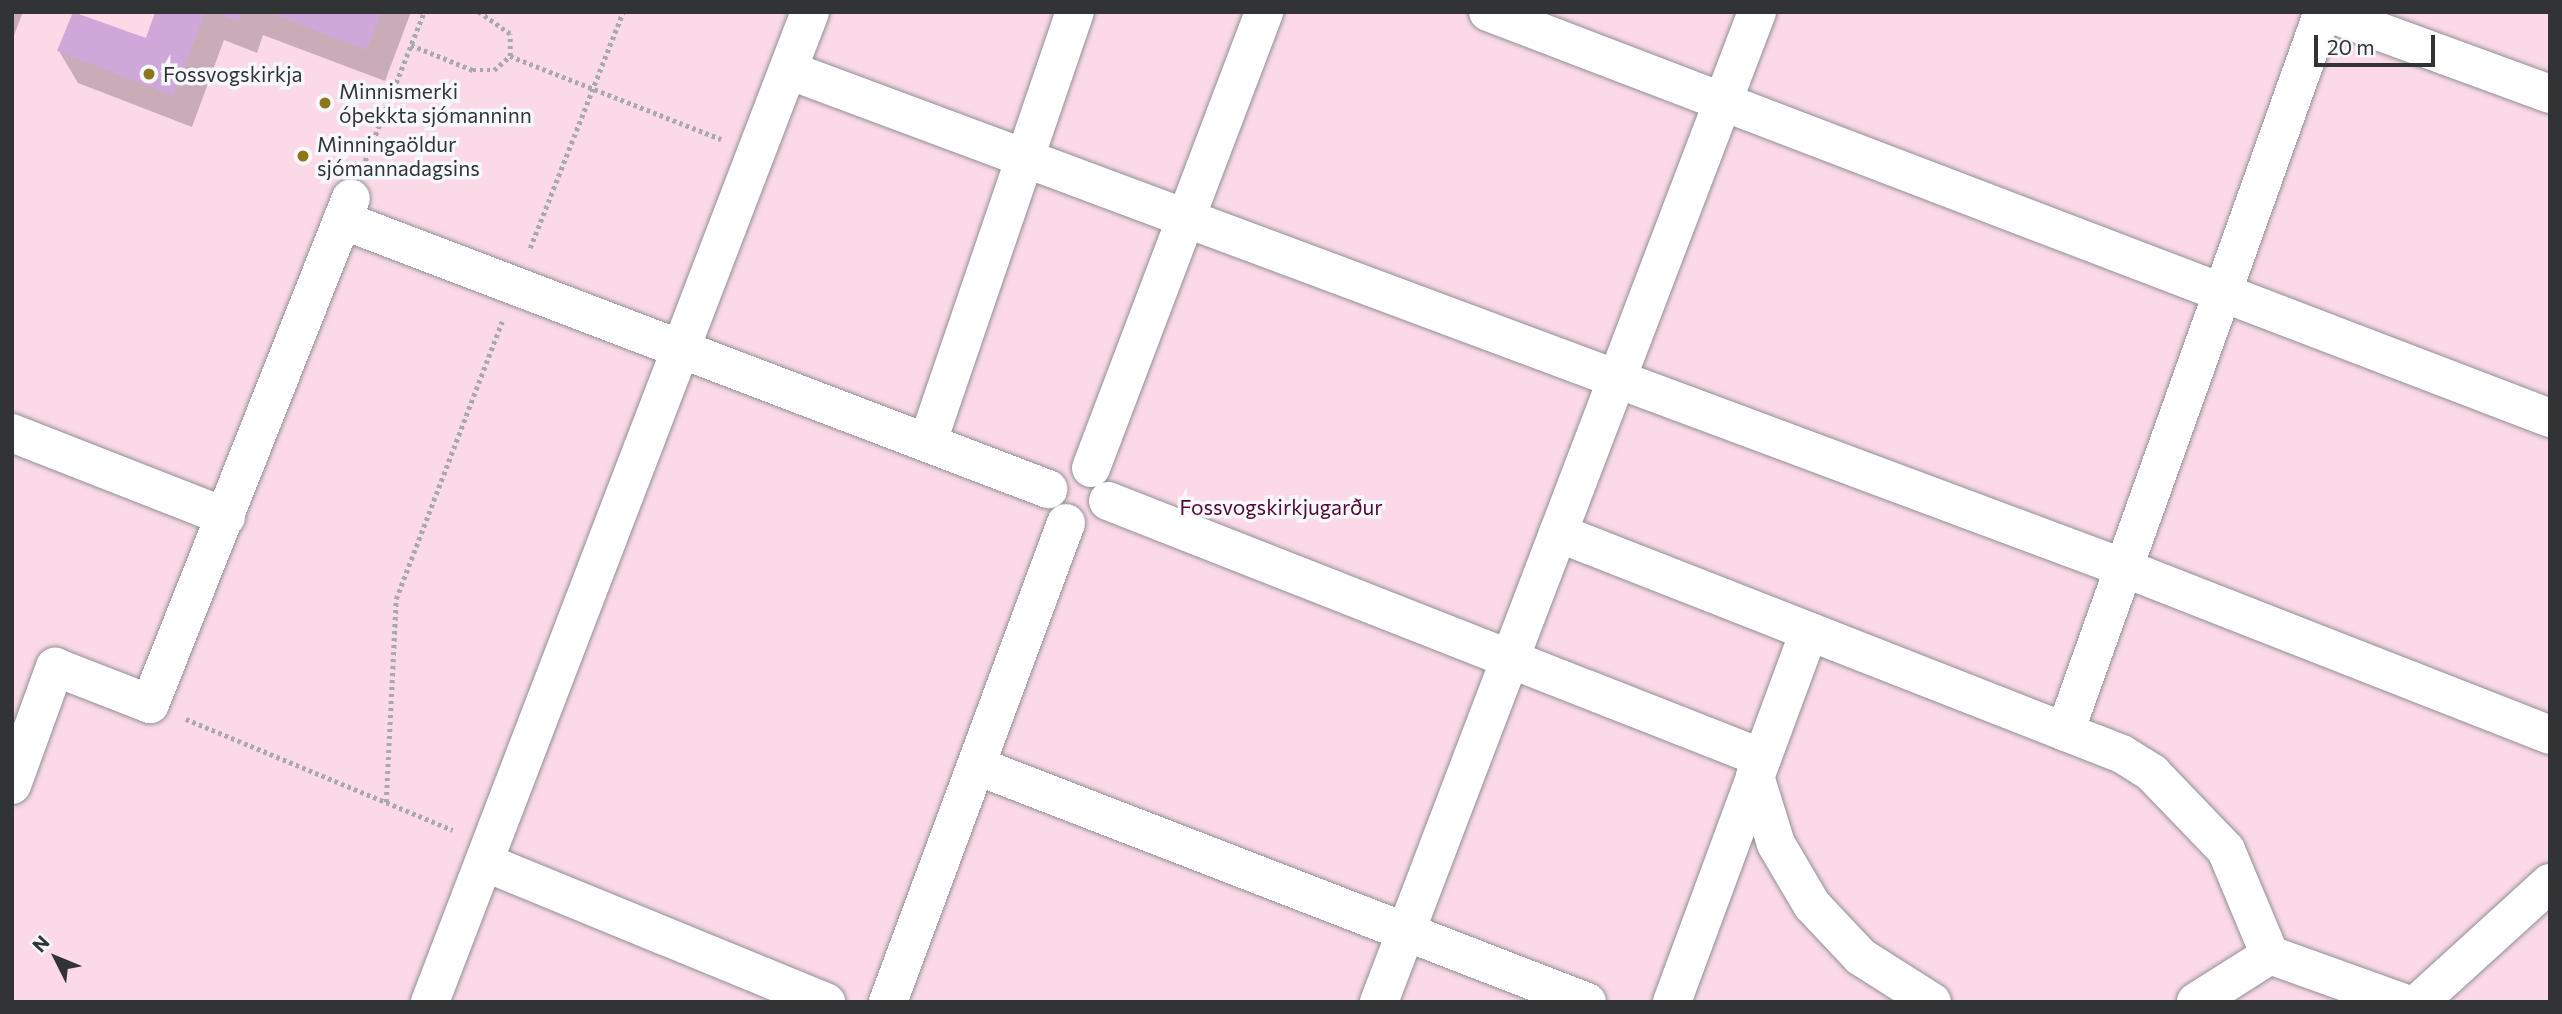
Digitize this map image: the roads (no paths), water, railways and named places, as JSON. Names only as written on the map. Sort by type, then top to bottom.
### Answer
[{"type":"lane","points":[[430,1002],[684,349],[810,12]]},
{"type":"lane","points":[[928,441],[1076,12]]},
{"type":"lane","points":[[1091,468],[1264,12]]},
{"type":"lane","points":[[1488,12],[2550,418]]},
{"type":"lane","points":[[1379,1002],[1757,12]]},
{"type":"lane","points":[[2065,732],[2325,12],[2550,94]]},
{"type":"lane","points":[[789,70],[1186,217],[1616,382],[2124,568],[2550,735]]},
{"type":"lane","points":[[12,785],[55,667],[150,704],[346,209],[516,286],[1048,489]]},
{"type":"lane","points":[[12,433],[226,517]]},
{"type":"lane","points":[[1064,468],[1091,468],[1102,476],[1108,501],[1092,523],[1066,523],[1055,515],[1048,489],[1064,468]]},
{"type":"lane","points":[[1108,501],[1510,659],[1759,767]]},
{"type":"lane","points":[[888,1002],[1066,523]]},
{"type":"lane","points":[[1558,533],[2065,732],[2152,773],[2205,822],[2245,883],[2270,956]]},
{"type":"lane","points":[[1672,1002],[1809,631]]},
{"type":"lane","points":[[977,766],[1587,1002]]},
{"type":"lane","points":[[1759,767],[1776,844],[1812,905],[1861,957],[1931,1002]]},
{"type":"lane","points":[[488,854],[826,1002]]},
{"type":"lane","points":[[2419,1002],[2550,883]]},
{"type":"lane","points":[[2196,1002],[2270,956]]},
{"type":"lane","points":[[2270,956],[2400,1002]]},
{"type":"place","name":"Fossvogskirkja","points":[[149,74]]},
{"type":"place","name":"Minnismerki óþekkta sjómanninn","points":[[325,103]]},
{"type":"place","name":"Minningaöldur sjómannadagsins","points":[[303,156]]},
{"type":"park label","name":"Fossvogskirkjugarður","points":[[1281,507]]}]
